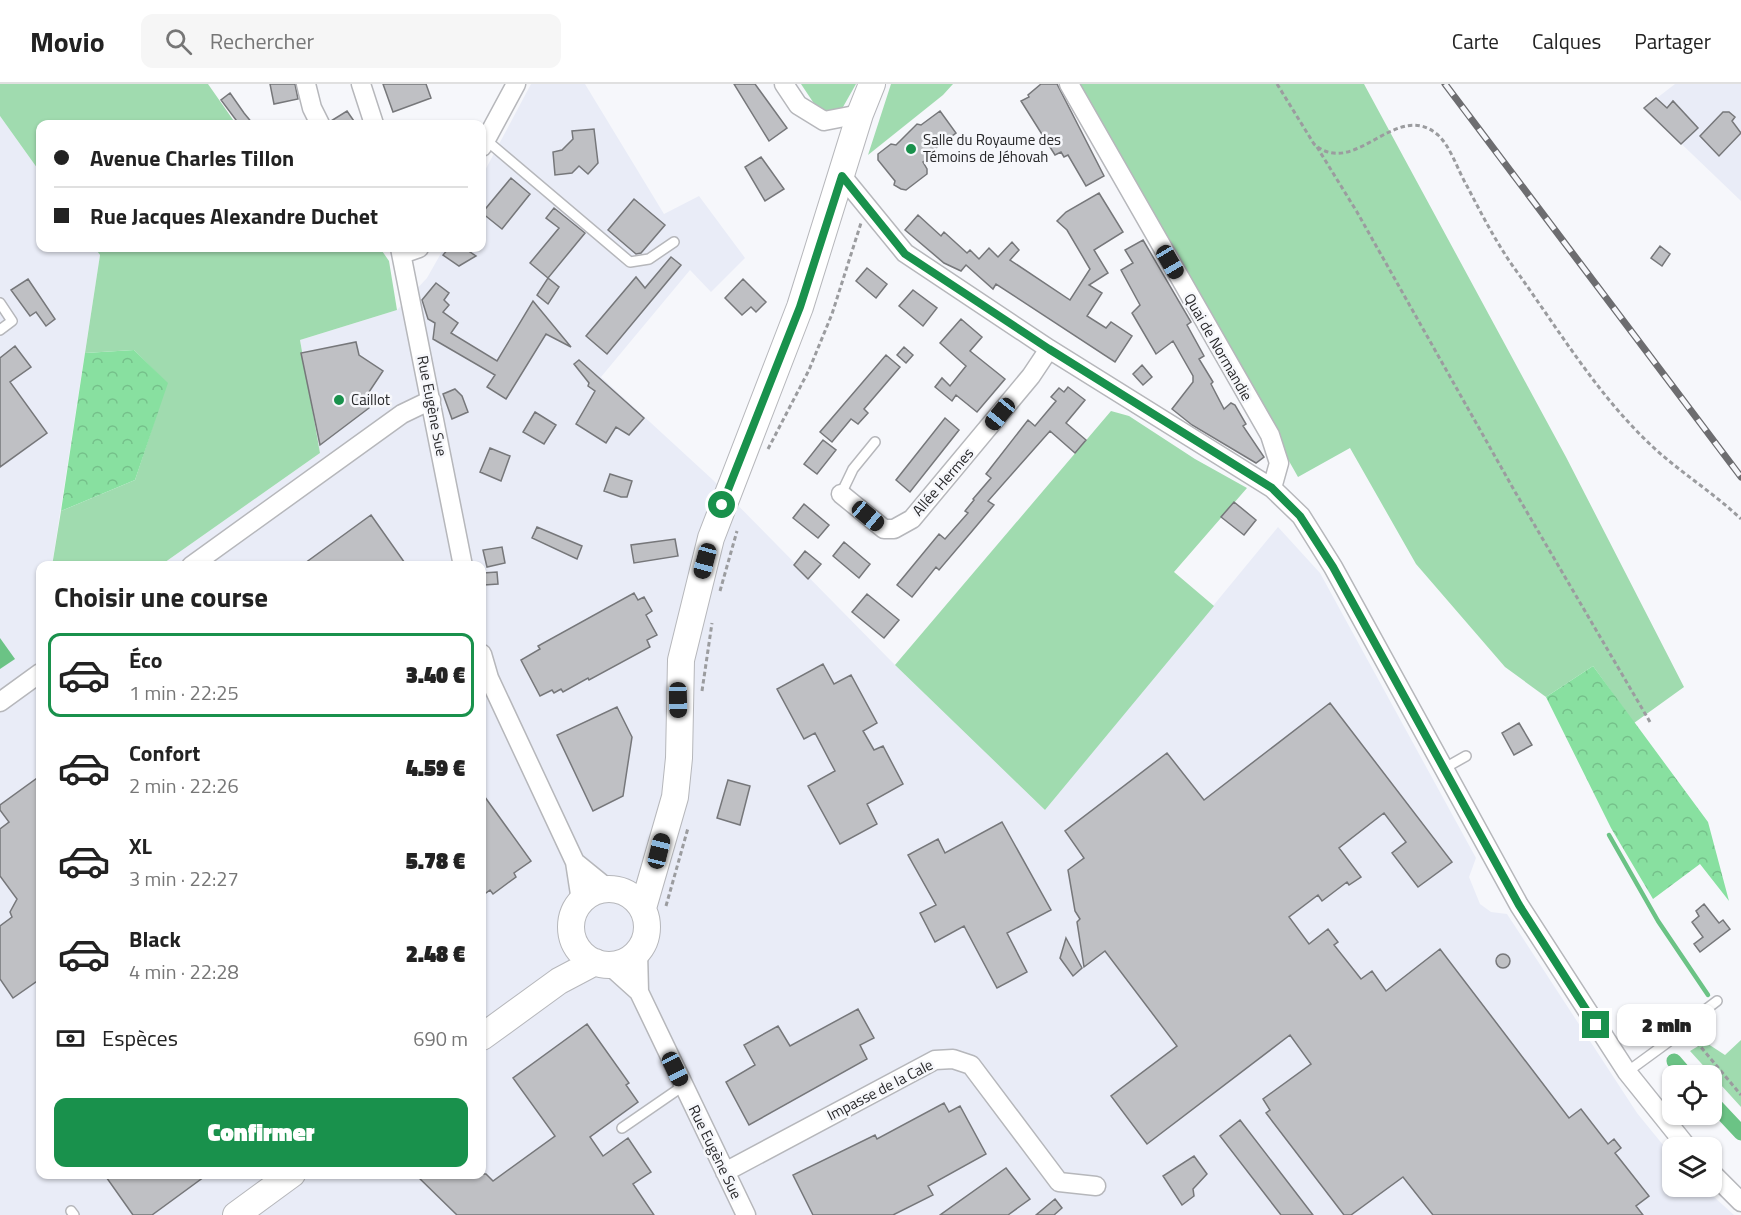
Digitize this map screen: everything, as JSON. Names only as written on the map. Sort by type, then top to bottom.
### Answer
[{"type":"street","points":[[306,84],[312,108],[318,120]]},
{"type":"street","points":[[361,84],[374,120]]},
{"type":"street","points":[[486,140],[516,84]]},
{"type":"street","points":[[783,84],[798,105],[824,121],[860,114]]},
{"type":"street","points":[[486,1034],[559,981],[602,964],[625,962],[638,952],[646,938],[645,918],[663,836],[675,797],[679,758],[678,700],[681,660],[711,538],[800,307],[860,114],[872,84]]},
{"type":"street","name":"Quai de Normandie","points":[[1069,84],[1270,435],[1279,463],[1272,488]]},
{"type":"street","points":[[842,176],[905,254],[1049,349],[1272,488],[1300,516],[1315,537],[1519,905],[1627,1072],[1679,1137]]},
{"type":"street","name":"Rue Eugène Sue","points":[[401,252],[462,561]]},
{"type":"street","name":"Allée Hermes","points":[[841,494],[884,529],[894,529],[912,519],[1026,382],[1049,349]]},
{"type":"street","points":[[198,561],[402,414],[431,400]]},
{"type":"street","points":[[486,666],[493,687],[575,862],[581,901]]},
{"type":"street","points":[[0,702],[36,676]]},
{"type":"street","points":[[602,964],[586,958],[575,943],[571,921],[581,901],[590,894],[615,889],[643,868],[663,836]]},
{"type":"street","points":[[575,862],[615,889],[631,895],[645,918]]},
{"type":"street","points":[[559,981],[575,943]]},
{"type":"street","name":"Rue Eugène Sue","points":[[638,952],[639,992],[746,1215]]},
{"type":"street","name":"Rue Eugène Sue","points":[[602,964],[639,992]]},
{"type":"street","name":"Impasse de la Cale","points":[[725,1172],[935,1060],[953,1059],[971,1065],[1059,1182],[1096,1186]]},
{"type":"street","points":[[236,1215],[284,1179]]},
{"type":"street","points":[[1722,1183],[1741,1202]]},
{"type":"lane","points":[[486,146],[630,262],[649,259],[674,242]]},
{"type":"lane","points":[[0,303],[12,321],[0,330]]},
{"type":"lane","points":[[841,494],[853,469],[875,442]]},
{"type":"lane","points":[[1443,769],[1466,756]]},
{"type":"lane","points":[[1627,1072],[1679,1034],[1684,1026],[1717,1001]]},
{"type":"lane","points":[[622,1128],[683,1086]]},
{"type":"path","points":[[1277,84],[1357,212],[1514,490],[1650,722]]},
{"type":"path","points":[[1314,144],[1333,154],[1346,153],[1395,128],[1407,125],[1421,125],[1440,137],[1506,256],[1612,403],[1654,448],[1698,481],[1741,519]]},
{"type":"path","points":[[766,452],[809,370],[832,314],[861,223],[863,201]]},
{"type":"path","points":[[719,594],[739,524]]},
{"type":"path","points":[[702,699],[714,614]]},
{"type":"path","points":[[645,918],[660,917],[668,901],[691,818]]},
{"type":"path","points":[[1679,1034],[1700,1046],[1741,1095]]},
{"type":"shaded area","points":[[0,84],[208,84],[233,120],[36,120],[36,166],[0,116]]},
{"type":"shaded area","points":[[531,84],[585,84],[664,214],[699,196],[745,258],[711,292],[690,270],[601,377],[713,480],[895,665],[1045,810],[1278,527],[1320,573],[1476,858],[1469,877],[1480,904],[1491,912],[1507,914],[1637,1113],[1662,1144],[1662,1197],[1714,1197],[1734,1215],[0,1215],[0,116],[36,166],[36,252],[98,252],[100,255],[53,561],[36,561],[36,1179],[486,1179],[486,561],[167,561],[320,453],[300,340],[397,310],[427,278],[442,252],[486,252],[486,168]]},
{"type":"shaded area","points":[[801,84],[856,84],[843,107],[828,113],[815,105]]},
{"type":"shaded area","points":[[891,84],[953,84],[943,95],[868,155]]},
{"type":"shaded area","points":[[1076,84],[1364,84],[1566,457],[1684,687],[1634,723],[1593,666],[1546,697],[1505,667],[1416,564],[1350,448],[1298,477]]},
{"type":"shaded area","points":[[1675,84],[1741,84],[1741,201],[1644,108]]},
{"type":"shaded area","points":[[98,252],[383,252],[389,261],[397,310],[300,340],[320,453],[167,561],[53,561],[61,511],[135,480],[167,383],[134,350],[85,353],[100,255]]},
{"type":"shaded area","points":[[1111,411],[1129,416],[1195,459],[1247,488],[1174,572],[1214,606],[1045,810],[895,665]]},
{"type":"shaded area","points":[[0,638],[15,659],[0,669]]},
{"type":"shaded area","points":[[1741,1040],[1741,1107],[1722,1086],[1722,1065],[1703,1065],[1690,1051],[1705,1042],[1725,1055]]},
{"type":"green space","points":[[134,350],[168,383],[135,480],[61,511],[85,353]]},
{"type":"green space","points":[[1593,666],[1708,822],[1729,901],[1700,864],[1653,899],[1611,828],[1546,697]]},
{"type":"building","points":[[270,84],[295,84],[298,99],[274,104]]},
{"type":"building","points":[[383,84],[426,84],[431,98],[393,112]]},
{"type":"building","points":[[734,84],[755,84],[787,128],[769,141]]},
{"type":"building","points":[[1041,84],[1057,84],[1104,176],[1086,186],[1068,155],[1064,157],[1061,152],[1055,155],[1021,101],[1029,97],[1028,95]]},
{"type":"building","points":[[230,93],[250,120],[236,120],[221,100]]},
{"type":"building","points":[[1656,98],[1667,108],[1673,101],[1698,128],[1681,144],[1644,108]]},
{"type":"building","points":[[347,111],[353,120],[333,120]]},
{"type":"building","name":"Salle du Royaume des Témoins de Jéhovah","points":[[940,111],[956,133],[929,153],[929,158],[923,162],[927,174],[906,190],[901,189],[894,185],[895,181],[878,160],[878,154],[891,144],[896,145],[917,124],[921,125]]},
{"type":"building","points":[[1723,112],[1729,112],[1735,117],[1732,121],[1741,133],[1719,156],[1700,136]]},
{"type":"building","points":[[594,129],[598,163],[588,174],[579,166],[572,173],[555,175],[553,152],[562,150],[573,139],[572,131]]},
{"type":"building","points":[[761,157],[784,189],[765,201],[745,167]]},
{"type":"building","points":[[511,178],[530,194],[502,229],[486,216],[486,208]]},
{"type":"building","points":[[1099,193],[1123,232],[1094,250],[1108,273],[1089,285],[1102,293],[1087,316],[1106,328],[1111,322],[1132,336],[1115,362],[996,284],[993,289],[966,265],[961,271],[944,263],[905,230],[918,215],[941,236],[944,232],[967,253],[970,250],[979,259],[989,248],[998,257],[1012,242],[1019,250],[1010,260],[1070,300],[1090,269],[1067,230],[1057,221],[1066,212]]},
{"type":"building","points":[[634,199],[665,225],[641,253],[636,254],[608,230]]},
{"type":"building","points":[[554,208],[585,233],[548,278],[530,263],[559,228],[546,218]]},
{"type":"building","points":[[1143,240],[1191,322],[1187,325],[1204,356],[1199,359],[1213,382],[1211,384],[1224,409],[1231,403],[1235,405],[1246,424],[1243,426],[1264,457],[1256,463],[1192,425],[1172,409],[1193,382],[1193,376],[1173,341],[1156,354],[1132,313],[1140,305],[1121,270],[1133,263],[1125,250]]},
{"type":"building","points":[[1660,246],[1670,254],[1662,266],[1651,258]]},
{"type":"building","points":[[446,252],[470,252],[476,256],[459,266],[443,255]]},
{"type":"building","points":[[671,257],[681,265],[607,354],[586,336],[636,277],[645,288]]},
{"type":"building","points":[[867,268],[887,284],[876,298],[856,281]]},
{"type":"building","points":[[548,278],[559,287],[548,304],[537,295]]},
{"type":"building","points":[[28,279],[55,319],[46,326],[36,312],[30,316],[11,290]]},
{"type":"building","points":[[743,279],[766,302],[756,312],[751,307],[742,315],[725,298]]},
{"type":"building","points":[[436,283],[449,293],[444,300],[449,305],[443,312],[458,323],[451,333],[497,361],[533,301],[571,347],[546,334],[506,399],[487,387],[495,375],[433,339],[435,323],[428,319],[422,300]]},
{"type":"building","points":[[913,290],[937,308],[923,326],[899,306]]},
{"type":"building","points":[[961,319],[982,337],[970,351],[1005,379],[977,412],[956,395],[952,401],[935,387],[942,378],[950,386],[966,366],[940,343]]},
{"type":"building","name":"Caillot","points":[[356,342],[359,355],[383,371],[367,395],[369,408],[320,445],[301,353]]},
{"type":"building","points":[[15,346],[31,367],[10,382],[47,433],[0,467],[0,358]]},
{"type":"building","points":[[904,347],[913,355],[906,363],[897,355]]},
{"type":"building","points":[[886,355],[900,367],[864,409],[868,413],[858,424],[851,419],[832,442],[820,432]]},
{"type":"building","points":[[579,360],[644,418],[629,435],[616,427],[606,443],[576,424],[595,391],[588,386],[589,383],[574,364]]},
{"type":"building","points":[[1142,365],[1152,377],[1143,385],[1133,374]]},
{"type":"building","points":[[1068,387],[1085,400],[1066,423],[1086,440],[1075,453],[1050,431],[988,501],[994,505],[939,570],[936,567],[912,597],[897,585],[939,534],[945,539],[968,513],[965,511],[991,478],[986,474],[1028,420],[1035,426],[1056,401],[1051,397],[1059,388],[1064,392]]},
{"type":"building","points":[[455,389],[462,396],[468,412],[452,419],[443,394]]},
{"type":"building","points":[[535,412],[556,425],[544,444],[523,432]]},
{"type":"building","points":[[945,418],[959,430],[910,492],[896,480]]},
{"type":"building","points":[[823,440],[836,450],[817,474],[804,464]]},
{"type":"building","points":[[490,448],[510,456],[501,481],[480,472]]},
{"type":"building","points":[[610,474],[632,481],[627,497],[604,491]]},
{"type":"building","points":[[1234,502],[1256,520],[1244,535],[1221,517]]},
{"type":"building","points":[[804,504],[829,525],[818,538],[793,518]]},
{"type":"building","points":[[371,515],[403,561],[308,561]]},
{"type":"building","points":[[537,527],[582,546],[577,559],[532,538]]},
{"type":"building","points":[[675,539],[678,556],[634,563],[631,545]]},
{"type":"building","points":[[844,542],[870,564],[859,578],[833,556]]},
{"type":"building","points":[[502,547],[505,563],[487,567],[483,550]]},
{"type":"building","points":[[805,551],[821,564],[808,579],[794,565]]},
{"type":"building","points":[[497,572],[498,584],[486,585],[486,573]]},
{"type":"building","points":[[634,593],[638,600],[644,597],[652,611],[646,615],[657,635],[647,640],[650,647],[563,692],[561,689],[554,693],[552,690],[540,696],[521,660],[540,649],[538,646]]},
{"type":"building","points":[[867,594],[899,620],[884,638],[852,612]]},
{"type":"building","points":[[823,664],[834,684],[851,675],[877,723],[863,731],[874,750],[883,746],[903,784],[867,804],[877,824],[840,844],[808,786],[835,771],[815,733],[804,739],[777,689]]},
{"type":"building","points":[[1330,703],[1452,862],[1418,887],[1392,853],[1406,842],[1384,813],[1339,848],[1361,877],[1349,885],[1347,882],[1322,901],[1318,895],[1289,917],[1309,944],[1328,929],[1338,942],[1334,945],[1361,979],[1372,971],[1386,991],[1440,949],[1569,1118],[1581,1109],[1608,1144],[1614,1139],[1621,1148],[1615,1153],[1649,1196],[1636,1206],[1643,1215],[1433,1215],[1403,1177],[1351,1215],[1344,1215],[1266,1113],[1270,1110],[1263,1099],[1311,1064],[1290,1035],[1147,1144],[1111,1096],[1177,1046],[1105,951],[1084,967],[1077,922],[1080,919],[1075,911],[1068,870],[1084,858],[1065,831],[1167,753],[1204,800]]},
{"type":"building","points":[[617,707],[632,737],[623,796],[593,811],[557,735]]},
{"type":"building","points":[[1519,723],[1532,745],[1514,755],[1502,733]]},
{"type":"building","points":[[36,779],[36,982],[13,998],[0,979],[0,926],[12,917],[10,912],[17,899],[0,876],[0,829],[9,822],[0,810],[0,805]]},
{"type":"building","points":[[728,780],[750,786],[740,825],[717,818]]},
{"type":"building","points":[[486,799],[531,861],[514,873],[516,877],[493,894],[490,890],[486,893]]},
{"type":"building","points":[[1002,822],[1051,910],[1007,933],[1027,972],[997,988],[964,926],[935,942],[920,913],[936,905],[908,855],[938,839],[945,853]]},
{"type":"building","points":[[1704,904],[1719,923],[1723,920],[1730,929],[1700,952],[1694,944],[1703,937],[1692,922],[1699,916],[1696,911]]},
{"type":"building","points":[[1066,938],[1082,968],[1073,976],[1060,958]]},
{"type":"building","points":[[1503,954],[1508,956],[1510,961],[1508,966],[1503,968],[1498,966],[1496,961],[1498,956]]},
{"type":"building","points":[[858,1009],[874,1038],[860,1045],[867,1059],[749,1125],[726,1082],[755,1065],[744,1045],[778,1026],[790,1046]]},
{"type":"building","points":[[587,1024],[629,1083],[626,1085],[638,1102],[590,1137],[603,1156],[628,1138],[651,1172],[633,1184],[654,1215],[457,1215],[420,1179],[486,1179],[486,1174],[493,1181],[555,1136],[513,1078]]},
{"type":"building","points":[[944,1103],[949,1112],[960,1106],[986,1154],[928,1186],[933,1195],[893,1215],[813,1215],[793,1175],[875,1135],[877,1139]]},
{"type":"building","points":[[1240,1120],[1313,1215],[1281,1215],[1220,1136]]},
{"type":"building","points":[[1194,1156],[1207,1174],[1193,1189],[1194,1196],[1182,1205],[1163,1176]]},
{"type":"building","points":[[1006,1168],[1030,1199],[1008,1215],[940,1215]]},
{"type":"building","points":[[108,1179],[201,1179],[152,1215],[133,1215]]},
{"type":"building","points":[[1055,1199],[1062,1208],[1054,1215],[1036,1215]]},
{"type":"waterway","points":[[1609,835],[1658,921],[1708,995]]},
{"type":"waterway","points":[[1674,1061],[1677,1065]]},
{"type":"waterway","points":[[1722,1113],[1741,1133]]},
{"type":"railway","points":[[1445,84],[1741,477]]},
{"type":"place","name":"Salle du Royaume des Témoins de Jéhovah","points":[[911,149]]},
{"type":"place","name":"Caillot","points":[[339,400]]},
{"type":"route","points":[[722,505],[800,307],[842,176],[905,254],[1049,349],[1272,488],[1300,516],[1333,567],[1519,905],[1596,1025]]}]
